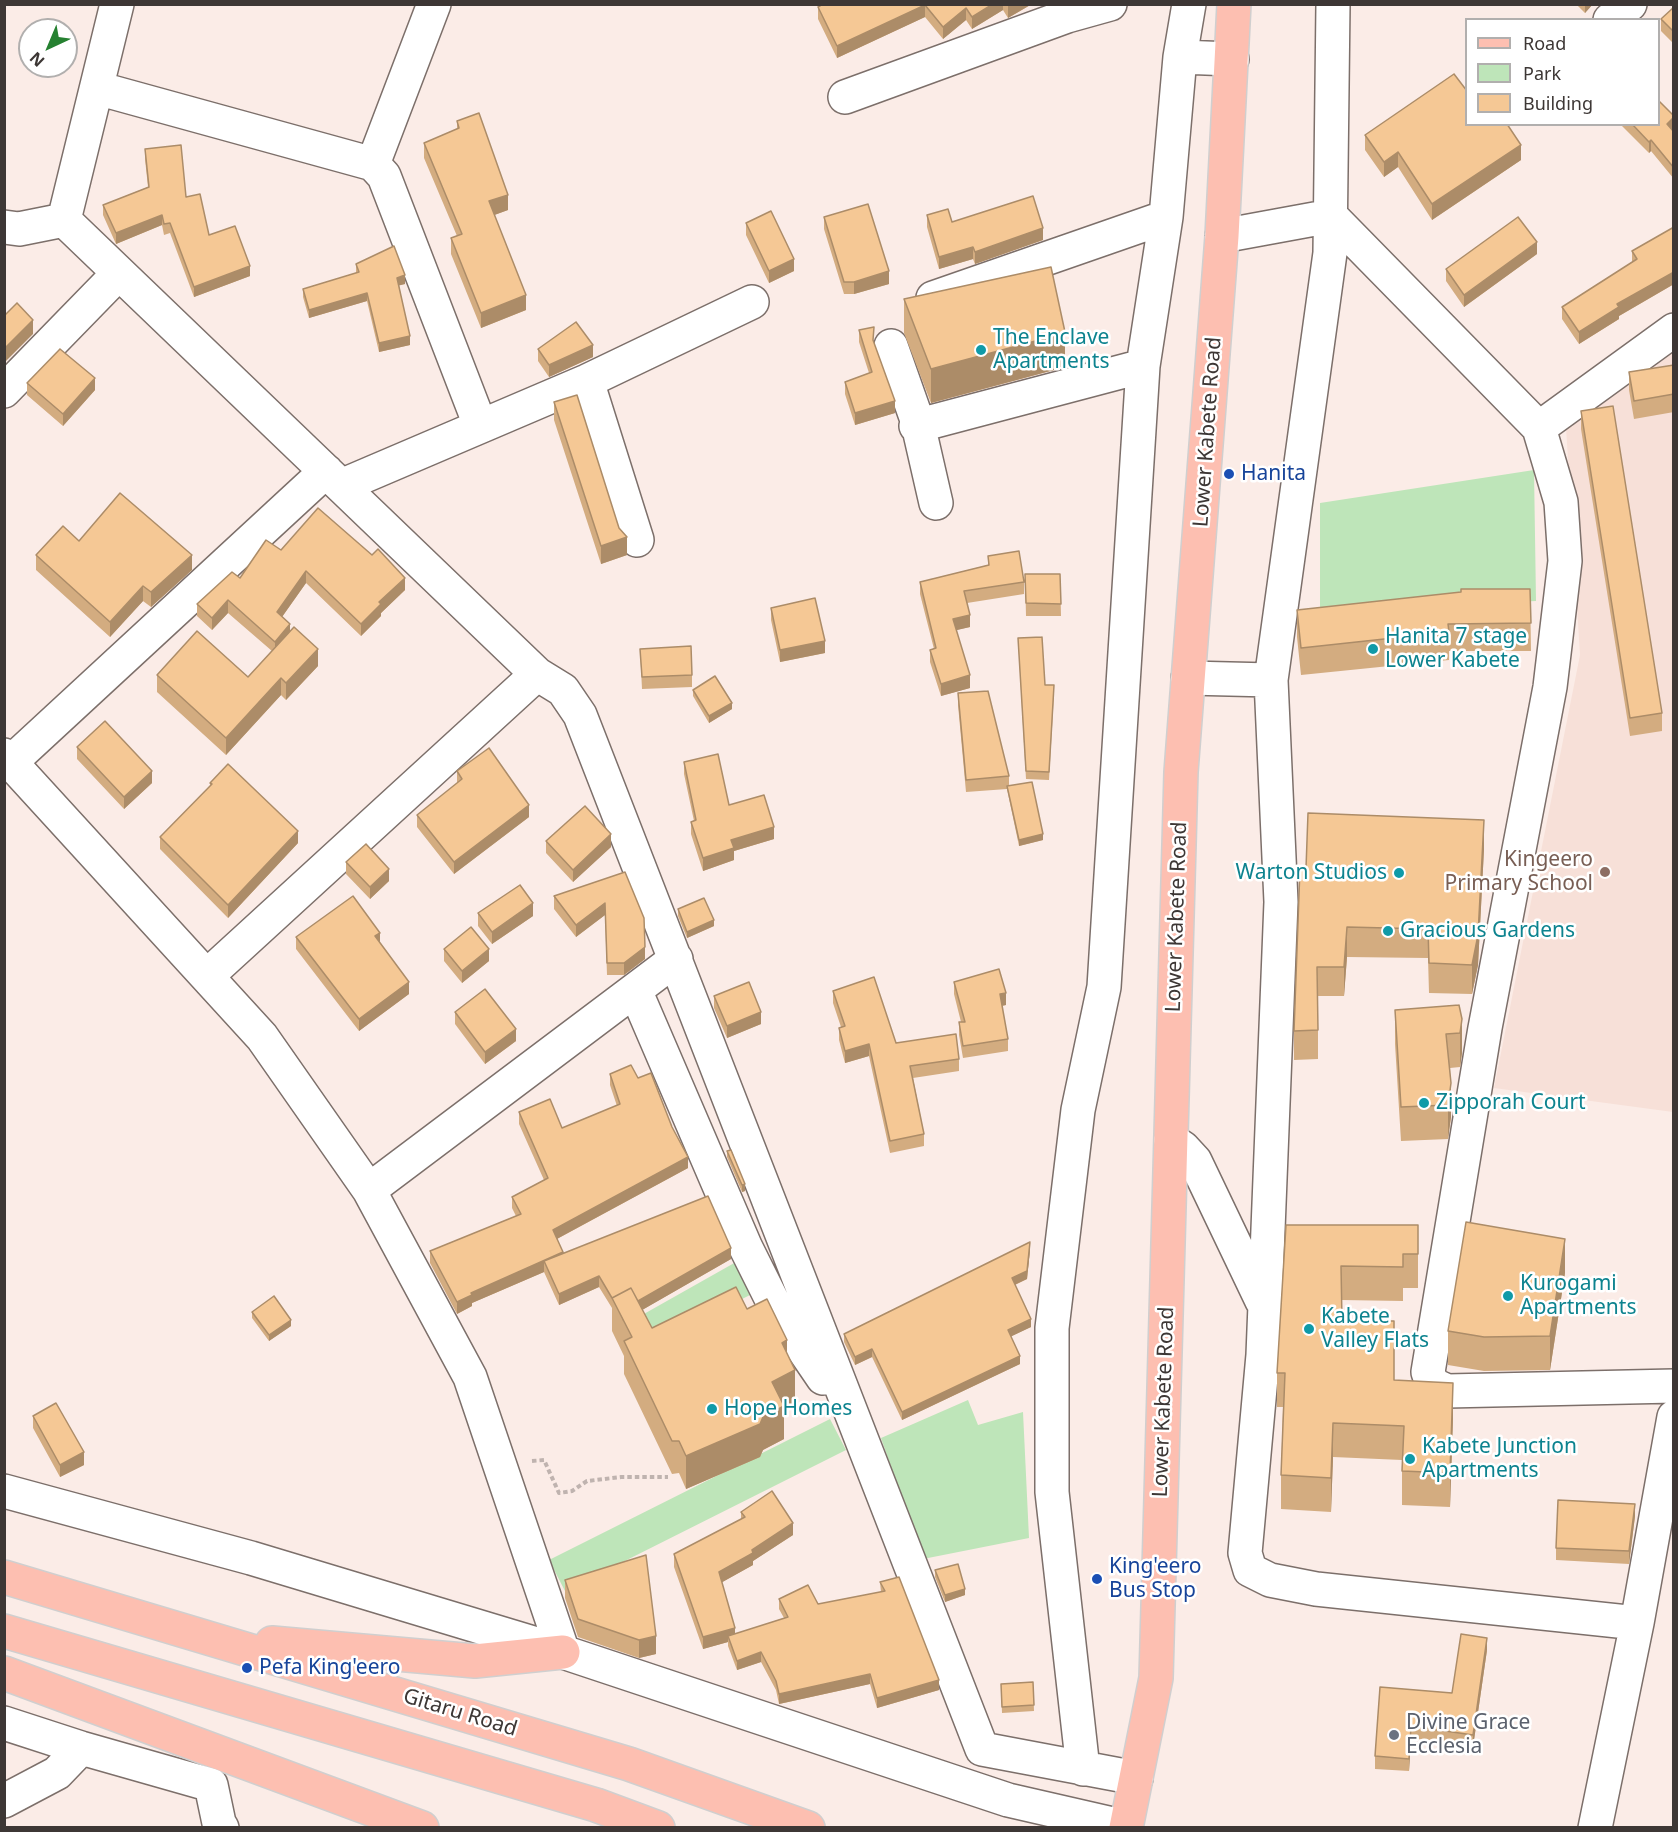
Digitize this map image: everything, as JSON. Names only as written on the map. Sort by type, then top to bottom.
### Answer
[{"type":"main road","name":"Lower Kabete Road","points":[[1126,1827],[1156,1678],[1181,772],[1222,236],[1234,4]]},
{"type":"main road","name":"Gitaru Road","points":[[4,1577],[629,1764],[808,1827]]},
{"type":"main road","points":[[4,1631],[585,1802],[658,1827]]},
{"type":"main road","points":[[201,1636],[475,1661],[563,1652]]},
{"type":"main road","points":[[4,1673],[422,1827]]},
{"type":"street","points":[[64,220],[117,4]]},
{"type":"street","points":[[373,164],[434,4]]},
{"type":"street","points":[[845,97],[1067,15],[1110,4]]},
{"type":"street","points":[[1083,1769],[1052,1492],[1052,1328],[1078,1110],[1104,987],[1143,366],[1166,217],[1180,57],[1189,4]]},
{"type":"street","points":[[1333,4],[1330,253],[1271,680],[1281,902],[1265,1308],[1245,1553],[1250,1570],[1270,1580],[1316,1589],[1637,1623]]},
{"type":"street","points":[[1613,18],[1630,4]]},
{"type":"street","points":[[1180,57],[1232,58]]},
{"type":"street","points":[[97,88],[373,164],[384,176],[480,425]]},
{"type":"street","points":[[1222,236],[1331,216]]},
{"type":"street","points":[[1331,216],[1539,428],[1561,502],[1565,561],[1550,687],[1485,1028],[1428,1372],[1432,1384],[1448,1391],[1674,1386]]},
{"type":"street","points":[[914,305],[1166,217]]},
{"type":"street","points":[[4,227],[19,230],[64,220]]},
{"type":"street","points":[[64,220],[537,674],[562,690],[580,715],[982,1749],[1136,1778]]},
{"type":"street","points":[[4,391],[119,273]]},
{"type":"street","points":[[563,1652],[470,1377],[369,1190],[262,1037],[8,759],[334,478],[480,425],[587,381],[752,302]]},
{"type":"street","points":[[1539,428],[1674,330]]},
{"type":"street","points":[[891,345],[916,426],[936,503]]},
{"type":"street","points":[[916,426],[1143,366]]},
{"type":"street","points":[[587,381],[637,540]]},
{"type":"street","points":[[207,976],[537,674]]},
{"type":"street","points":[[1188,678],[1271,680]]},
{"type":"street","points":[[369,1190],[676,959]]},
{"type":"street","points":[[635,990],[746,1248],[773,1301],[856,1427]]},
{"type":"street","points":[[1171,1140],[1183,1148],[1195,1161],[1265,1308]]},
{"type":"street","points":[[1595,1827],[1637,1623],[1674,1417]]},
{"type":"street","points":[[4,1491],[251,1558],[563,1652],[1008,1800],[1126,1827]]},
{"type":"street","points":[[4,1723],[81,1748],[211,1785],[219,1823],[222,1827]]},
{"type":"street","points":[[4,1801],[57,1773],[81,1748]]},
{"type":"path","points":[[522,1463],[544,1460],[559,1493],[572,1491],[587,1481],[621,1477],[668,1477]]},
{"type":"shaded area","name":"Kingeero Primary School","points":[[1673,350],[1673,1112],[1494,1088],[1580,655],[1566,427]]},
{"type":"green space","points":[[1534,470],[1536,601],[1320,611],[1320,503]]},
{"type":"green space","points":[[736,1262],[752,1294],[649,1346],[635,1319]]},
{"type":"green space","points":[[968,1400],[978,1425],[1023,1412],[1029,1538],[923,1559],[881,1438]]},
{"type":"green space","points":[[830,1419],[846,1450],[565,1591],[549,1560]]},
{"type":"building","points":[[823,4],[993,4],[972,17],[966,8],[943,27],[925,5],[837,46],[818,7]]},
{"type":"building","points":[[1674,7],[1674,32],[1661,19]]},
{"type":"building","points":[[1454,74],[1465,88],[1465,126],[1508,126],[1521,145],[1432,204],[1398,152],[1384,162],[1365,135]]},
{"type":"building","points":[[1660,102],[1674,116],[1667,124],[1674,132],[1674,168],[1651,140],[1649,142],[1634,126],[1660,126]]},
{"type":"building","points":[[479,113],[508,195],[489,201],[526,295],[481,313],[451,238],[462,234],[424,143],[459,128],[457,121]]},
{"type":"building","points":[[181,145],[186,197],[200,194],[209,235],[235,226],[250,266],[194,287],[170,223],[164,224],[162,215],[116,233],[103,205],[149,187],[145,149]]},
{"type":"building","points":[[1033,196],[1043,228],[975,252],[973,247],[939,257],[927,215],[948,209],[952,222]]},
{"type":"building","points":[[868,204],[889,271],[854,282],[844,282],[824,217]]},
{"type":"building","points":[[771,211],[794,259],[769,271],[746,223]]},
{"type":"building","points":[[1518,217],[1537,242],[1464,295],[1446,269]]},
{"type":"building","points":[[1674,227],[1674,272],[1617,304],[1619,307],[1579,332],[1562,307],[1637,259],[1632,251]]},
{"type":"building","points":[[394,246],[405,275],[397,278],[410,336],[379,343],[367,293],[309,310],[303,289],[359,272],[356,264]]},
{"type":"building","points":[[1051,267],[1065,332],[931,369],[904,299]]},
{"type":"building","points":[[17,303],[33,320],[4,349],[4,316]]},
{"type":"building","points":[[576,322],[593,345],[549,365],[538,349]]},
{"type":"building","points":[[874,327],[873,340],[895,401],[855,413],[845,382],[872,372],[859,330]]},
{"type":"building","points":[[60,349],[95,378],[63,414],[27,383]]},
{"type":"building","points":[[1674,365],[1674,394],[1634,401],[1629,372]]},
{"type":"building","points":[[577,395],[619,528],[627,537],[601,546],[554,402]]},
{"type":"building","points":[[1613,406],[1662,713],[1630,718],[1581,411]]},
{"type":"building","points":[[120,493],[192,555],[151,592],[143,586],[110,622],[36,555],[63,526],[79,541]]},
{"type":"building","points":[[318,508],[372,555],[378,549],[405,578],[379,602],[381,604],[361,624],[306,571],[277,612],[290,624],[275,642],[228,600],[212,618],[197,604],[232,572],[240,578],[266,540],[281,550]]},
{"type":"building","points":[[1019,551],[1024,582],[964,591],[970,615],[953,619],[970,675],[941,684],[930,650],[936,648],[920,582],[989,565],[988,556]]},
{"type":"building","points":[[1025,574],[1060,574],[1061,604],[1026,603]]},
{"type":"building","points":[[1461,589],[1530,589],[1531,623],[1448,624],[1449,632],[1301,648],[1297,610],[1461,592]]},
{"type":"building","points":[[815,598],[825,641],[780,650],[771,608]]},
{"type":"building","points":[[294,627],[318,649],[286,683],[281,678],[226,738],[157,675],[197,631],[248,677]]},
{"type":"building","points":[[1042,637],[1045,685],[1054,685],[1049,772],[1026,771],[1018,638]]},
{"type":"building","points":[[691,646],[692,675],[642,677],[640,649]]},
{"type":"building","points":[[715,676],[732,703],[709,716],[693,690]]},
{"type":"building","points":[[988,691],[1009,776],[966,780],[958,693]]},
{"type":"building","points":[[105,721],[152,771],[124,797],[77,747]]},
{"type":"building","points":[[489,748],[529,805],[454,862],[417,815],[462,779],[457,771]]},
{"type":"building","points":[[718,754],[729,805],[764,795],[774,827],[731,840],[734,848],[703,858],[691,822],[696,820],[684,762]]},
{"type":"building","points":[[228,764],[298,831],[228,905],[160,837],[212,784],[210,783]]},
{"type":"building","points":[[1032,782],[1043,834],[1019,840],[1007,786]]},
{"type":"building","points":[[585,806],[611,834],[573,870],[546,841]]},
{"type":"building","points":[[1308,813],[1484,820],[1478,935],[1472,965],[1429,963],[1428,929],[1347,927],[1344,967],[1317,967],[1318,1030],[1294,1031],[1300,868],[1306,868]]},
{"type":"building","points":[[366,844],[389,869],[370,887],[346,862]]},
{"type":"building","points":[[625,872],[644,918],[645,947],[624,963],[607,963],[605,903],[576,925],[554,896]]},
{"type":"building","points":[[520,885],[533,903],[492,932],[478,913]]},
{"type":"building","points":[[353,896],[380,933],[375,936],[409,982],[359,1019],[296,937]]},
{"type":"building","points":[[704,898],[714,920],[687,932],[678,909]]},
{"type":"building","points":[[471,927],[489,949],[462,971],[444,949]]},
{"type":"building","points":[[999,969],[1006,993],[1000,994],[1008,1039],[963,1046],[959,1022],[965,1022],[954,982]]},
{"type":"building","points":[[874,977],[896,1043],[956,1034],[959,1059],[910,1066],[924,1134],[890,1141],[869,1044],[845,1051],[839,1028],[845,1026],[833,991]]},
{"type":"building","points":[[749,982],[761,1012],[727,1026],[714,996]]},
{"type":"building","points":[[485,989],[516,1029],[485,1052],[455,1012]]},
{"type":"building","points":[[1459,1005],[1462,1019],[1460,1033],[1446,1034],[1451,1083],[1448,1105],[1401,1107],[1395,1010]]},
{"type":"building","points":[[631,1065],[638,1078],[651,1073],[672,1127],[688,1157],[553,1230],[563,1252],[471,1293],[472,1295],[457,1302],[430,1251],[521,1214],[512,1197],[548,1178],[519,1112],[550,1099],[562,1128],[620,1104],[610,1074]]},
{"type":"building","points":[[731,1150],[745,1184],[742,1185],[727,1151]]},
{"type":"building","points":[[708,1196],[731,1248],[638,1301],[631,1288],[612,1298],[599,1276],[559,1294],[544,1261]]},
{"type":"building","name":"Kurogami Apartments","points":[[1466,1222],[1565,1239],[1550,1336],[1484,1337],[1448,1331]]},
{"type":"building","points":[[1286,1225],[1418,1225],[1418,1254],[1403,1254],[1403,1267],[1341,1266],[1342,1321],[1394,1321],[1394,1380],[1453,1383],[1450,1473],[1402,1471],[1404,1426],[1333,1423],[1331,1478],[1281,1475],[1285,1373],[1277,1373]]},
{"type":"building","points":[[1030,1242],[1027,1271],[1012,1278],[1031,1319],[1008,1330],[1020,1356],[902,1412],[872,1349],[855,1357],[844,1334]]},
{"type":"building","name":"Hope Homes","points":[[736,1287],[747,1309],[767,1299],[787,1340],[782,1343],[795,1370],[772,1382],[784,1406],[763,1417],[760,1424],[686,1456],[679,1441],[672,1441],[624,1341],[632,1337],[612,1298],[631,1288],[652,1328]]},
{"type":"building","points":[[274,1296],[291,1320],[269,1335],[252,1312]]},
{"type":"building","points":[[56,1403],[84,1452],[60,1465],[33,1416]]},
{"type":"building","points":[[772,1491],[793,1523],[752,1550],[753,1553],[719,1572],[735,1628],[703,1637],[674,1554],[745,1517],[741,1512]]},
{"type":"building","points":[[1558,1500],[1635,1504],[1629,1551],[1556,1548]]},
{"type":"building","points":[[646,1555],[656,1636],[639,1640],[578,1619],[565,1580]]},
{"type":"building","points":[[958,1564],[965,1589],[945,1595],[935,1570]]},
{"type":"building","points":[[899,1577],[939,1680],[877,1698],[870,1674],[779,1694],[776,1681],[761,1652],[737,1661],[728,1636],[788,1617],[779,1599],[808,1585],[818,1604],[885,1591],[880,1582]]},
{"type":"building","points":[[1461,1634],[1487,1638],[1473,1735],[1411,1726],[1409,1759],[1375,1756],[1380,1687],[1452,1693]]},
{"type":"building","points":[[1033,1682],[1034,1705],[1002,1707],[1001,1684]]},
{"type":"place","name":"The Enclave Apartments","points":[[981,350]]},
{"type":"place","name":"Hanita","points":[[1229,474]]},
{"type":"place","name":"Hanita 7 stage Lower Kabete","points":[[1373,649]]},
{"type":"place","name":"Kingeero Primary School","points":[[1605,872]]},
{"type":"place","name":"Warton Studios","points":[[1399,873]]},
{"type":"place","name":"Gracious Gardens","points":[[1388,931]]},
{"type":"place","name":"Zipporah Court","points":[[1424,1103]]},
{"type":"place","name":"Kurogami Apartments","points":[[1508,1296]]},
{"type":"place","name":"Kabete Valley Flats","points":[[1309,1329]]},
{"type":"place","name":"Hope Homes","points":[[712,1409]]},
{"type":"place","name":"Kabete Junction Apartments","points":[[1410,1459]]},
{"type":"place","name":"King'eero Bus Stop","points":[[1097,1579]]},
{"type":"place","name":"Pefa King'eero","points":[[247,1668]]},
{"type":"place","name":"Divine Grace Ecclesia","points":[[1394,1735]]}]
